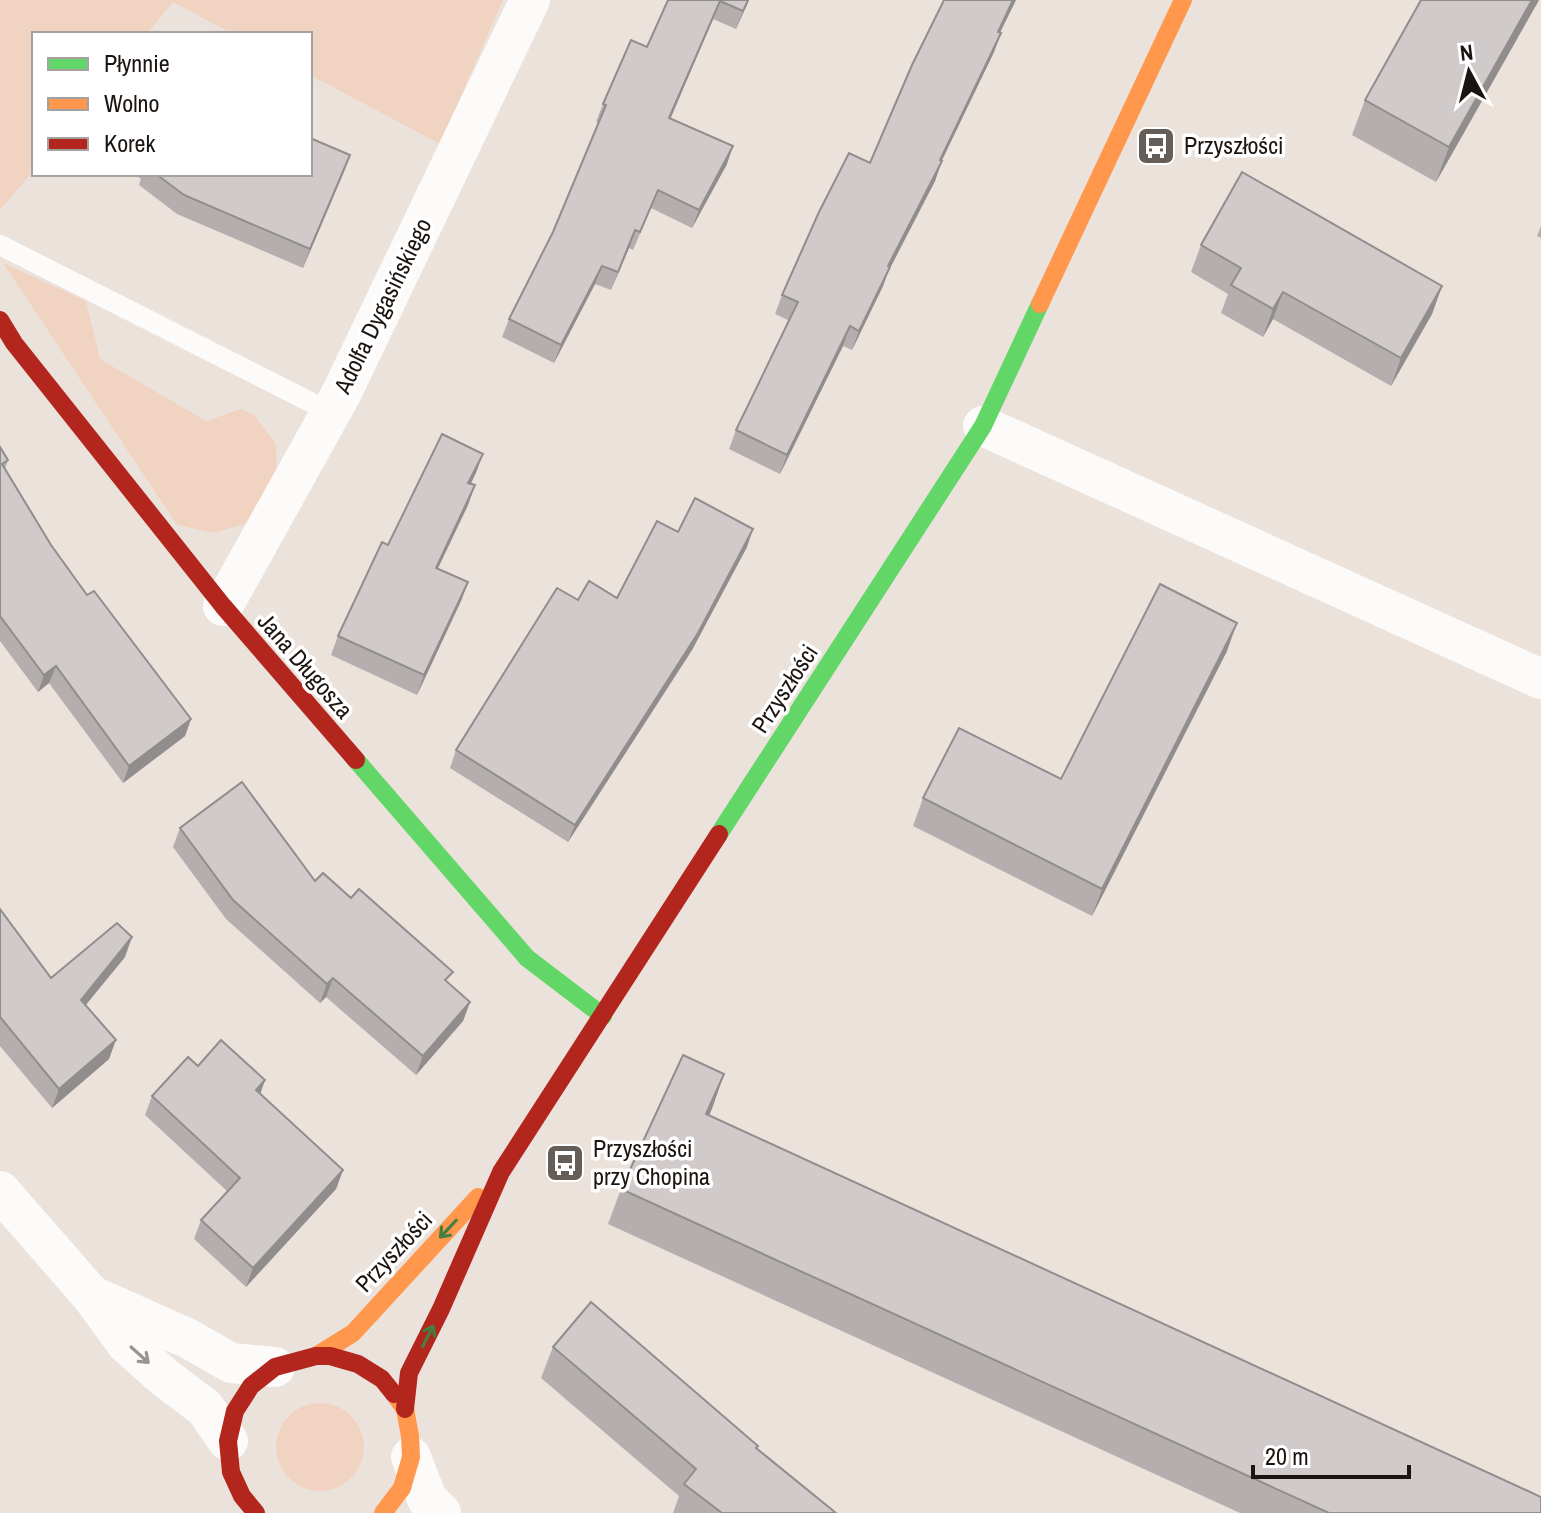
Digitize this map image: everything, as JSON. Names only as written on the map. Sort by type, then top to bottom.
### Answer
[{"type":"street","name":"Adolfa Dygasińskiego","points":[[223,606],[330,412],[530,0]]},
{"type":"street","name":"Przyszłości","points":[[316,1356],[353,1333],[501,1172],[983,426],[1183,0]]},
{"type":"street","name":"Jana Długosza","points":[[0,320],[14,343],[223,606],[527,958],[603,1016]]},
{"type":"street","points":[[983,426],[1541,679]]},
{"type":"street","name":"Przyszłości","points":[[405,1409],[409,1373],[441,1309],[501,1172]]},
{"type":"street","points":[[0,1191],[91,1295],[126,1343],[205,1408],[230,1457],[242,1496],[256,1513]]},
{"type":"street","points":[[91,1295],[189,1339],[231,1363],[275,1367],[316,1356],[330,1356],[358,1364],[382,1379],[405,1409],[411,1457],[427,1499],[441,1513]]},
{"type":"street","points":[[228,1499],[235,1411],[251,1386],[275,1367]]},
{"type":"street","points":[[383,1513],[402,1488],[411,1457]]},
{"type":"lane","points":[[0,245],[330,412]]},
{"type":"shaded area","points":[[0,0],[503,0],[440,144],[312,76],[312,32],[229,32],[173,2],[149,32],[32,32],[32,172],[0,210]]},
{"type":"shaded area","points":[[3,263],[86,301],[100,359],[206,421],[241,409],[254,415],[276,444],[277,485],[252,522],[214,533],[177,525]]},
{"type":"shaded area","points":[[320,1403],[337,1407],[351,1416],[360,1430],[364,1447],[360,1464],[351,1478],[337,1487],[320,1491],[303,1487],[289,1478],[280,1464],[276,1447],[280,1430],[289,1416],[303,1407]]},
{"type":"building","points":[[668,0],[748,0],[743,11],[720,1],[669,118],[733,146],[699,210],[658,190],[640,232],[635,230],[618,272],[602,266],[561,345],[509,319],[553,232],[631,40],[647,47]]},
{"type":"building","points":[[944,0],[1013,0],[942,161],[888,266],[859,331],[850,326],[787,455],[736,430],[798,302],[782,295],[849,153],[870,163]]},
{"type":"building","points":[[1421,0],[1532,0],[1449,147],[1365,100]]},
{"type":"building","points":[[312,139],[350,155],[310,249],[184,195],[159,176],[312,176]]},
{"type":"building","points":[[1242,172],[1442,286],[1401,358],[1283,292],[1273,309],[1231,285],[1241,268],[1201,245]]},
{"type":"building","points":[[442,434],[483,454],[468,483],[475,485],[436,568],[468,582],[424,675],[338,636],[382,542],[388,545]]},
{"type":"building","points":[[0,447],[8,460],[2,464],[51,545],[87,595],[94,591],[191,719],[129,766],[56,666],[44,675],[0,616]]},
{"type":"building","points":[[695,498],[753,529],[698,633],[575,825],[456,750],[557,588],[578,600],[589,581],[617,598],[657,521],[678,532]]},
{"type":"building","points":[[1160,584],[1237,623],[1102,889],[923,798],[959,728],[1061,779]]},
{"type":"building","points":[[242,782],[315,881],[323,873],[351,898],[359,889],[453,972],[445,980],[470,1002],[423,1056],[333,978],[327,984],[233,900],[180,828]]},
{"type":"building","points":[[0,909],[51,978],[117,923],[132,937],[81,1000],[116,1040],[59,1089],[0,1017]]},
{"type":"building","points":[[221,1040],[265,1080],[256,1090],[343,1170],[253,1268],[201,1220],[240,1178],[152,1096],[188,1057],[198,1066]]},
{"type":"building","points":[[683,1055],[724,1074],[706,1114],[1541,1497],[1541,1513],[1329,1513],[621,1189]]},
{"type":"building","points":[[591,1302],[758,1446],[756,1448],[836,1513],[722,1513],[684,1484],[696,1469],[553,1347]]},
{"type":"traffic: fast","points":[[719,834],[983,426],[1040,304]]},
{"type":"traffic: fast","points":[[356,760],[527,958],[603,1016]]},
{"type":"traffic: slow","points":[[1040,304],[1183,0]]},
{"type":"traffic: slow","points":[[316,1356],[353,1333],[478,1197]]},
{"type":"traffic: slow","points":[[383,1513],[402,1488],[411,1457],[405,1409],[394,1394]]},
{"type":"traffic: jam","points":[[0,320],[14,343],[223,606],[356,760]]},
{"type":"traffic: jam","points":[[405,1409],[409,1373],[441,1309],[501,1172],[719,834]]},
{"type":"traffic: jam","points":[[256,1513],[242,1496],[231,1472],[228,1441],[235,1411],[251,1386],[275,1367],[316,1356],[330,1356],[358,1364],[382,1379],[394,1394]]},
{"type":"place","name":"Przyszłości","points":[[1156,146]]},
{"type":"place","name":"Przyszłości przy Chopina","points":[[565,1163]]}]
